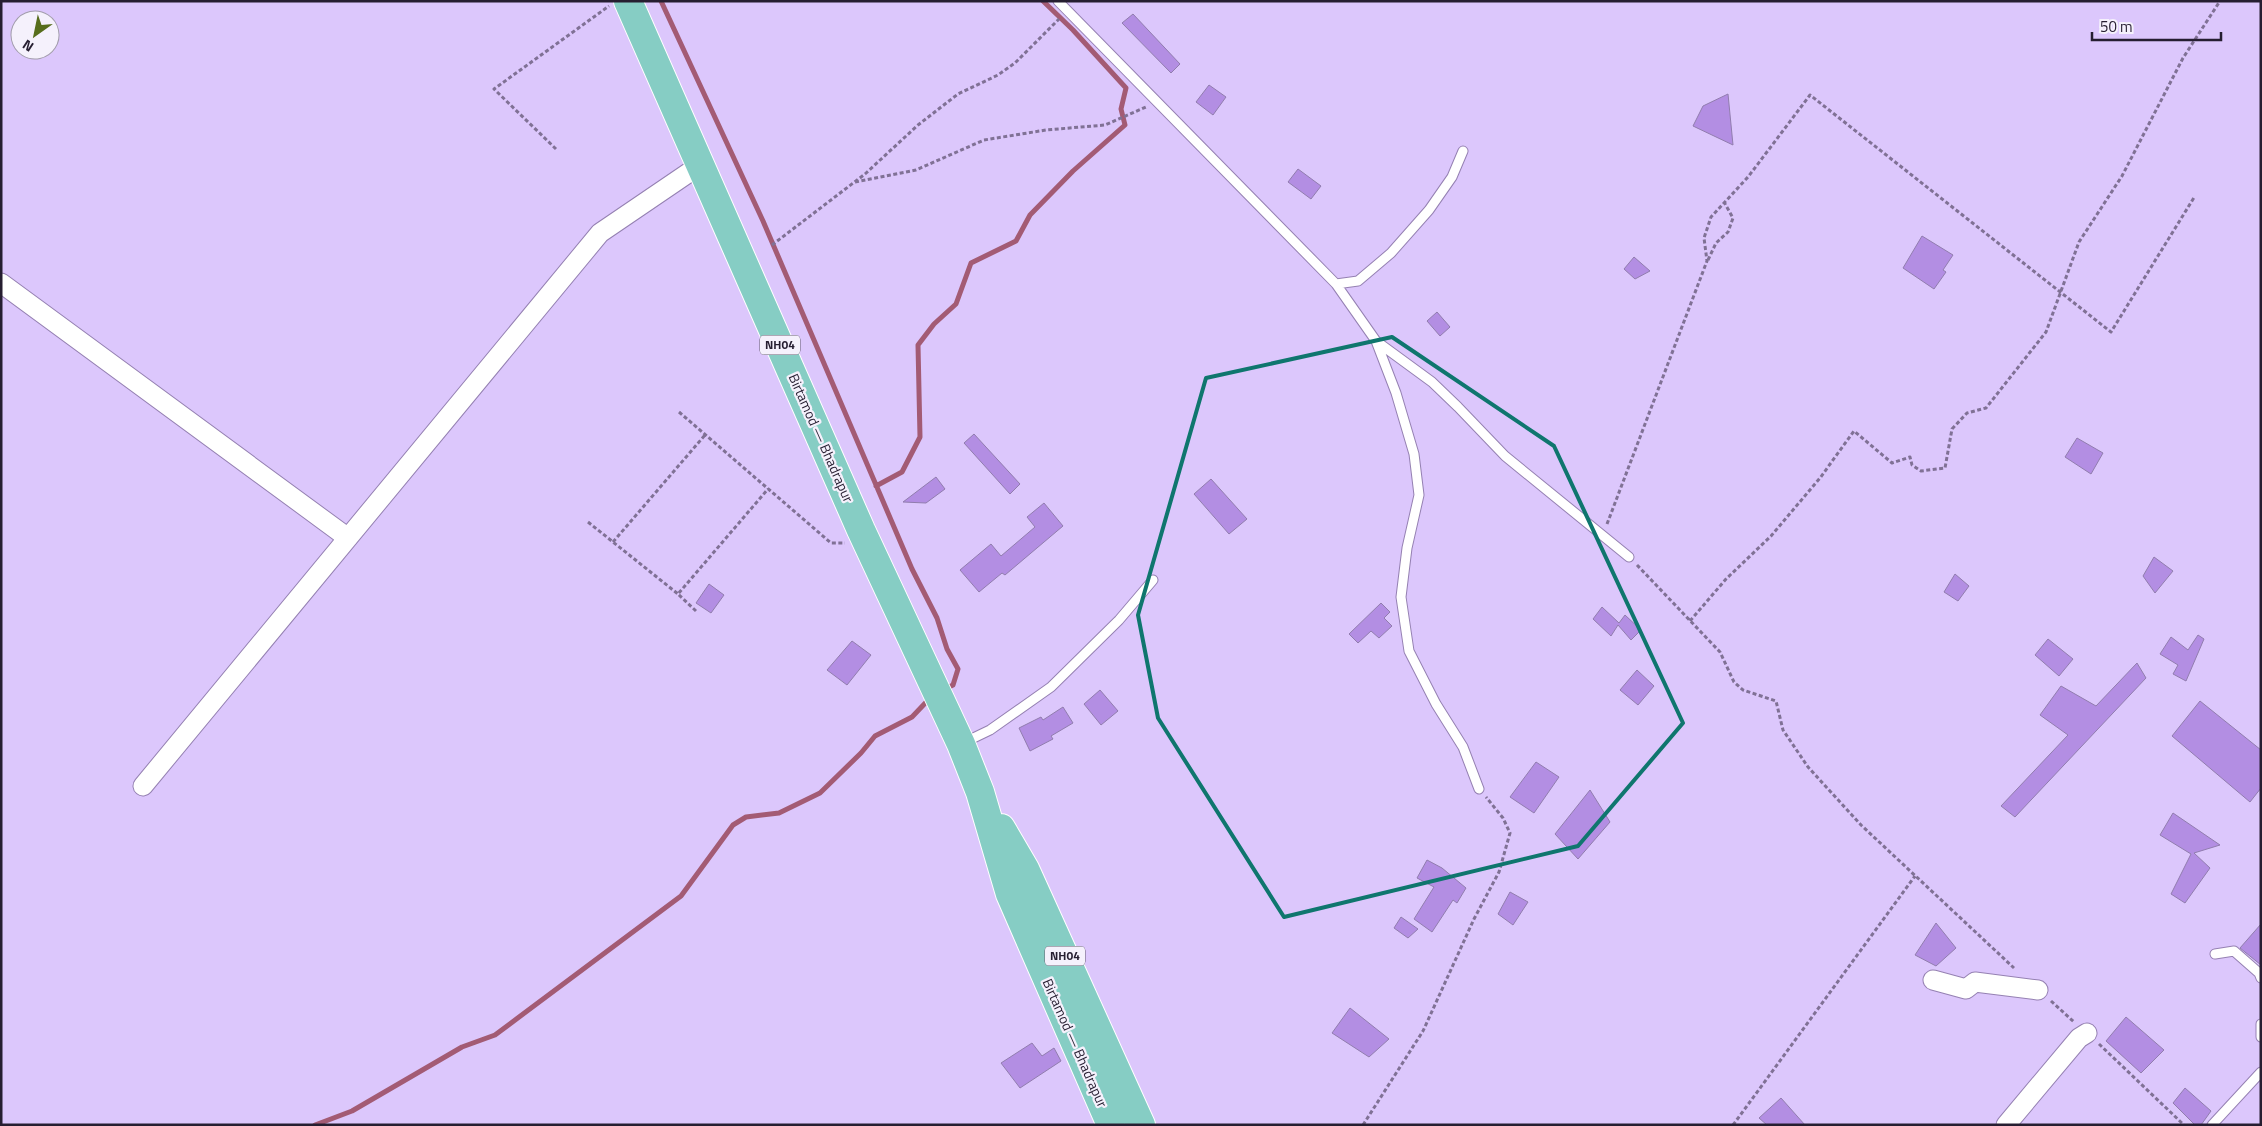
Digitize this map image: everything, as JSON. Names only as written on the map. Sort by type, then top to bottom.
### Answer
[{"type":"main road","name":"Birtamod — Bhadrapur","points":[[628,1],[868,544],[939,693],[961,744],[980,792],[1010,894],[1111,1125]]},
{"type":"main road","name":"Birtamod — Bhadrapur","points":[[980,792],[1025,869],[1141,1125]]},
{"type":"street","points":[[143,786],[600,233],[700,165]]},
{"type":"street","points":[[1,283],[348,538]]},
{"type":"street","points":[[1933,980],[1966,989],[1975,982],[2038,990]]},
{"type":"street","points":[[2006,1125],[2079,1038],[2087,1033]]},
{"type":"lane","points":[[1058,1],[1336,284],[1376,341],[1396,393],[1414,454],[1419,495],[1406,548],[1401,597],[1409,651],[1436,704],[1463,747],[1479,789]]},
{"type":"lane","points":[[1336,284],[1358,281],[1391,252],[1429,210],[1452,177],[1463,151]]},
{"type":"lane","points":[[1376,341],[1432,382],[1505,456],[1629,558]]},
{"type":"lane","points":[[961,744],[990,730],[1051,687],[1119,620],[1153,580]]},
{"type":"lane","points":[[2215,954],[2234,951],[2259,973],[2261,978]]},
{"type":"lane","points":[[2261,1024],[2261,1036]]},
{"type":"lane","points":[[2212,1125],[2261,1072]]},
{"type":"path","points":[[556,149],[494,89],[615,1]]},
{"type":"path","points":[[1690,621],[1726,579],[1771,536],[1820,478],[1854,431],[1892,463],[1910,457],[1912,466],[1921,472],[1945,468],[1952,429],[1967,413],[1986,408],[2046,332],[2079,242],[2122,176],[2183,58],[2220,1]]},
{"type":"path","points":[[772,245],[854,182],[918,125],[958,94],[998,75],[1015,63],[1068,11]]},
{"type":"path","points":[[1707,260],[1704,238],[1711,217],[1748,177],[1810,95],[2059,293],[2111,332],[2195,196]]},
{"type":"path","points":[[854,182],[916,170],[984,140],[1046,130],[1105,125],[1157,102]]},
{"type":"path","points":[[1602,536],[1707,260],[1716,243],[1728,232],[1733,218],[1724,202]]},
{"type":"path","points":[[679,412],[831,543],[868,544]]},
{"type":"path","points":[[614,542],[705,434]]},
{"type":"path","points":[[678,594],[768,489]]},
{"type":"path","points":[[588,522],[678,594],[696,611]]},
{"type":"path","points":[[1629,558],[1652,579],[1720,652],[1734,682],[1743,690],[1776,701],[1784,730],[1808,767],[1861,825],[2184,1125]]},
{"type":"path","points":[[1363,1125],[1423,1031],[1474,920],[1499,872],[1510,833],[1503,818],[1479,789]]},
{"type":"path","points":[[1733,1125],[1915,876]]},
{"type":"highlighted area","points":[[1392,337],[1554,446],[1683,723],[1578,846],[1284,917],[1158,718],[1138,615],[1206,378]]},
{"type":"building","points":[[1133,14],[1180,64],[1171,73],[1122,23]]},
{"type":"building","points":[[1209,85],[1226,97],[1213,115],[1196,102]]},
{"type":"building","points":[[1728,94],[1733,145],[1693,126],[1703,106]]},
{"type":"building","points":[[1298,169],[1321,186],[1311,199],[1288,182]]},
{"type":"building","points":[[1922,236],[1953,255],[1943,270],[1946,272],[1934,289],[1903,268]]},
{"type":"building","points":[[1634,257],[1650,271],[1635,279],[1624,269]]},
{"type":"building","points":[[1437,312],[1450,327],[1440,336],[1427,321]]},
{"type":"building","points":[[974,434],[1020,484],[1010,494],[964,443]]},
{"type":"building","points":[[2077,438],[2103,453],[2091,474],[2065,457]]},
{"type":"building","points":[[936,477],[945,489],[926,503],[903,502]]},
{"type":"building","points":[[1211,479],[1247,519],[1229,534],[1194,494]]},
{"type":"building","points":[[1044,503],[1063,526],[1005,575],[1002,573],[979,592],[960,570],[991,544],[1001,556],[1035,527],[1027,517]]},
{"type":"building","points":[[2154,557],[2173,571],[2155,593],[2143,576]]},
{"type":"building","points":[[1955,574],[1969,586],[1958,601],[1944,592]]},
{"type":"building","points":[[709,584],[724,595],[711,613],[696,603]]},
{"type":"building","points":[[1381,603],[1390,612],[1384,618],[1392,626],[1379,638],[1371,631],[1358,643],[1349,634]]},
{"type":"building","points":[[1602,607],[1619,623],[1625,615],[1641,630],[1631,640],[1618,625],[1611,636],[1593,619]]},
{"type":"building","points":[[2198,635],[2204,639],[2186,681],[2173,674],[2178,665],[2160,654],[2171,637],[2188,650]]},
{"type":"building","points":[[2048,639],[2073,659],[2059,676],[2035,655]]},
{"type":"building","points":[[852,641],[871,655],[847,685],[827,670]]},
{"type":"building","points":[[2137,663],[2146,678],[2015,817],[2001,806],[2068,735],[2040,715],[2061,686],[2096,706]]},
{"type":"building","points":[[1637,670],[1654,686],[1638,705],[1620,690]]},
{"type":"building","points":[[1100,690],[1118,711],[1101,725],[1084,704]]},
{"type":"building","points":[[2200,701],[2261,750],[2261,788],[2250,802],[2172,736]]},
{"type":"building","points":[[1063,707],[1073,723],[1051,736],[1053,739],[1030,751],[1019,728],[1041,717],[1043,720]]},
{"type":"building","points":[[1536,762],[1559,777],[1534,813],[1510,797]]},
{"type":"building","points":[[1590,790],[1610,822],[1578,859],[1555,834]]},
{"type":"building","points":[[2173,813],[2220,845],[2194,853],[2210,868],[2185,903],[2171,894],[2191,854],[2160,835]]},
{"type":"building","points":[[1427,860],[1442,868],[1466,888],[1457,903],[1453,900],[1432,932],[1414,919],[1434,887],[1417,878]]},
{"type":"building","points":[[1510,892],[1528,902],[1513,925],[1498,914]]},
{"type":"building","points":[[1401,917],[1418,929],[1408,938],[1394,928]]},
{"type":"building","points":[[1936,923],[1956,948],[1936,966],[1915,955]]},
{"type":"building","points":[[2261,924],[2261,965],[2240,948]]},
{"type":"building","points":[[1350,1008],[1389,1039],[1369,1057],[1332,1033]]},
{"type":"building","points":[[2126,1017],[2164,1050],[2141,1073],[2106,1041]]},
{"type":"building","points":[[1032,1043],[1042,1056],[1054,1048],[1061,1061],[1020,1088],[1001,1063]]},
{"type":"building","points":[[2185,1088],[2211,1111],[2201,1125],[2195,1125],[2173,1103]]},
{"type":"building","points":[[1781,1098],[1805,1125],[1767,1125],[1759,1118]]},
{"type":"waterway","points":[[661,1],[763,221],[912,569],[937,618],[947,649],[958,669],[953,685],[945,689]]},
{"type":"waterway","points":[[876,486],[902,472],[920,437],[918,345],[934,324],[956,304],[971,263],[1016,241],[1030,215],[1073,171],[1125,125],[1121,109],[1126,88],[1073,30],[1043,1]]},
{"type":"waterway","points":[[315,1125],[352,1111],[462,1047],[495,1035],[681,896],[733,825],[746,817],[779,813],[820,793],[861,753],[875,736],[912,717],[931,697]]}]
